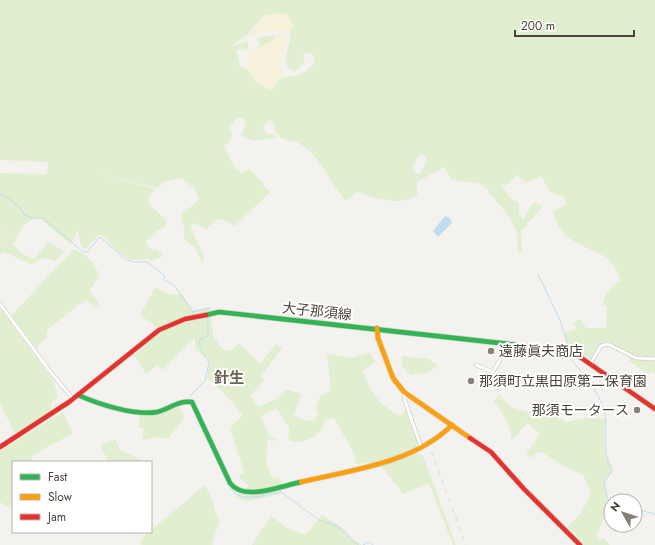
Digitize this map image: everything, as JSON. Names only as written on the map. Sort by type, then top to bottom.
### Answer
[{"type":"street","points":[[0,304],[49,370],[73,399]]},
{"type":"street","name":"大子那須線","points":[[0,448],[78,396],[160,330],[175,322],[201,314],[234,312],[509,343],[566,351],[590,364],[655,409]]},
{"type":"street","points":[[377,328],[378,338],[393,378],[404,392],[491,452],[580,545]]},
{"type":"street","points":[[476,365],[493,372],[509,343]]},
{"type":"street","points":[[590,364],[601,346],[608,344],[636,358],[655,359]]},
{"type":"street","points":[[404,392],[405,401],[421,447]]},
{"type":"street","points":[[78,396],[144,412],[164,410],[183,402],[192,402],[230,483],[233,488],[243,493],[258,492],[391,461],[440,437],[452,425]]},
{"type":"green space","points":[[0,0],[655,0],[655,374],[651,371],[648,374],[629,361],[631,354],[626,353],[609,341],[600,345],[591,360],[576,351],[560,347],[566,346],[565,332],[577,329],[573,322],[581,319],[586,328],[606,328],[607,306],[603,305],[604,297],[611,288],[620,281],[616,268],[608,259],[577,243],[567,236],[558,226],[553,212],[566,204],[565,197],[550,192],[541,176],[526,183],[517,175],[508,184],[501,185],[511,199],[519,203],[519,213],[523,220],[534,202],[543,206],[521,231],[522,252],[519,254],[516,230],[510,218],[487,189],[478,183],[451,180],[444,167],[417,182],[417,195],[411,199],[396,201],[379,199],[357,192],[345,201],[314,155],[299,143],[282,139],[275,132],[274,123],[269,120],[262,128],[268,134],[272,134],[277,138],[252,140],[241,136],[246,123],[244,119],[237,117],[228,130],[233,133],[230,141],[224,146],[235,168],[241,173],[250,169],[270,192],[235,226],[221,219],[217,219],[206,229],[194,223],[190,226],[204,256],[203,266],[196,249],[184,239],[184,229],[181,215],[199,200],[194,188],[181,178],[164,182],[158,188],[98,174],[156,189],[148,199],[151,206],[167,221],[165,227],[156,231],[145,242],[152,250],[156,249],[164,256],[151,261],[145,259],[130,259],[121,254],[102,235],[99,235],[85,249],[81,245],[78,230],[70,244],[41,219],[34,219],[24,225],[13,244],[21,253],[34,259],[49,241],[64,252],[56,261],[44,258],[33,263],[33,265],[4,252],[0,254],[0,173],[47,174],[48,162],[0,160]],"holes":[[[279,13],[294,26],[289,32],[291,37],[286,57],[287,66],[295,71],[305,63],[303,54],[311,52],[315,62],[298,75],[282,78],[275,87],[253,79],[247,69],[240,66],[236,50],[240,49],[242,51],[249,48],[247,41],[234,46],[233,44],[247,35],[263,16]],[[421,154],[427,157],[421,173],[418,174],[412,170],[418,156]],[[6,229],[2,244],[33,263],[1,244]]]},
{"type":"green space","points":[[275,35],[275,39],[254,50],[260,45],[257,38]]},
{"type":"green space","points":[[74,249],[90,260],[97,271],[99,276],[89,290],[99,304],[95,308],[86,299],[47,330],[46,338],[36,348],[11,316]]},
{"type":"green space","points":[[155,288],[173,295],[182,294],[193,311],[210,307],[213,336],[222,349],[230,351],[239,343],[260,364],[276,344],[282,348],[261,376],[264,381],[250,396],[259,407],[276,399],[286,389],[301,394],[294,416],[307,421],[314,420],[319,413],[316,409],[320,396],[331,390],[327,353],[351,358],[370,353],[375,362],[362,371],[376,398],[382,404],[400,416],[406,411],[418,442],[416,447],[404,454],[406,457],[416,453],[423,456],[456,545],[453,545],[429,483],[403,494],[378,462],[356,464],[354,453],[334,418],[325,420],[320,432],[317,435],[304,441],[295,442],[288,439],[290,428],[276,408],[261,417],[269,435],[277,439],[276,441],[268,440],[266,462],[271,477],[280,478],[282,484],[281,494],[246,501],[235,498],[241,489],[245,490],[248,485],[240,479],[239,475],[244,472],[230,428],[243,415],[223,392],[207,378],[210,362],[195,348],[195,339],[190,341],[163,370],[157,365],[146,374],[134,355],[156,335],[158,328],[140,315]]},
{"type":"green space","points":[[0,308],[54,382],[58,397],[50,403],[53,410],[15,433],[0,404]]},
{"type":"green space","points":[[401,357],[428,359],[439,366],[425,373],[411,375],[402,366]]},
{"type":"green space","points":[[499,394],[510,407],[528,412],[544,406],[566,422],[586,418],[605,419],[605,451],[613,469],[604,482],[605,493],[603,493],[603,522],[596,536],[600,540],[604,538],[610,545],[583,545],[566,528],[582,512],[591,493],[583,475],[562,465],[543,453],[537,452],[531,458],[526,454],[540,434],[527,423],[513,440],[511,438],[511,433],[506,419],[494,402]]},
{"type":"green space","points":[[179,407],[185,417],[168,439],[156,437],[142,440],[144,428],[138,427],[141,414],[154,415]]},
{"type":"green space","points":[[63,412],[73,433],[32,456],[32,461],[12,461],[12,507],[10,508],[0,502],[0,451]]},
{"type":"green space","points":[[115,440],[120,449],[142,461],[108,461],[100,445]]},
{"type":"green space","points":[[205,485],[213,502],[216,515],[220,520],[212,543],[213,545],[141,545],[141,539],[148,533],[152,533],[152,530]]},
{"type":"green space","points":[[322,515],[344,529],[353,540],[362,545],[252,545],[271,516],[287,528],[305,535]]},
{"type":"sand","points":[[279,13],[288,15],[294,26],[289,32],[279,30],[250,35],[263,16]]},
{"type":"sand","points":[[275,35],[284,35],[287,38],[279,66],[285,75],[278,80],[272,90],[261,86],[256,82],[248,71],[246,65],[250,54],[275,39]]},
{"type":"water","points":[[445,216],[450,218],[452,223],[438,237],[433,231]]},
{"type":"waterway","points":[[0,194],[18,205],[24,215],[32,218],[43,218],[83,252],[87,252],[99,238],[101,238],[125,259],[134,262],[147,262],[165,276],[164,280],[174,285],[193,312],[209,308]]},
{"type":"waterway","points":[[538,274],[560,320],[569,348]]},
{"type":"waterway","points":[[190,396],[205,381],[209,362],[202,351],[200,339],[206,337],[208,334],[208,318]]},
{"type":"waterway","points":[[570,357],[598,395],[604,411],[606,426],[606,450],[612,471],[604,482],[606,493]]},
{"type":"waterway","points":[[191,405],[219,464]]},
{"type":"waterway","points":[[228,484],[233,491],[244,497],[258,497],[281,492],[319,520],[337,526],[358,545]]},
{"type":"waterway","points":[[643,511],[655,514]]},
{"type":"waterway","points":[[363,545],[369,542],[373,545]]},
{"type":"railway","points":[[431,451],[466,545]]},
{"type":"traffic: fast","points":[[206,315],[219,312],[527,346]]},
{"type":"traffic: fast","points":[[78,395],[128,411],[148,413],[161,411],[178,403],[192,402],[230,483],[236,489],[253,492],[263,491],[301,482]]},
{"type":"traffic: slow","points":[[377,328],[378,338],[393,378],[404,392],[470,438]]},
{"type":"traffic: slow","points":[[301,482],[361,469],[401,457],[437,438],[452,425]]},
{"type":"traffic: jam","points":[[0,447],[69,402],[159,330],[185,319],[206,315]]},
{"type":"traffic: jam","points":[[527,346],[567,351],[580,357],[655,409]]},
{"type":"traffic: jam","points":[[470,438],[491,452],[524,489],[580,545]]},
{"type":"place","name":"遠藤眞夫商店","points":[[491,351]]},
{"type":"place","name":"那須町立黒田原第二保育園","points":[[471,381]]},
{"type":"place","name":"那須モータース","points":[[637,410]]},
{"type":"district","name":"針生","points":[[229,378]]}]
